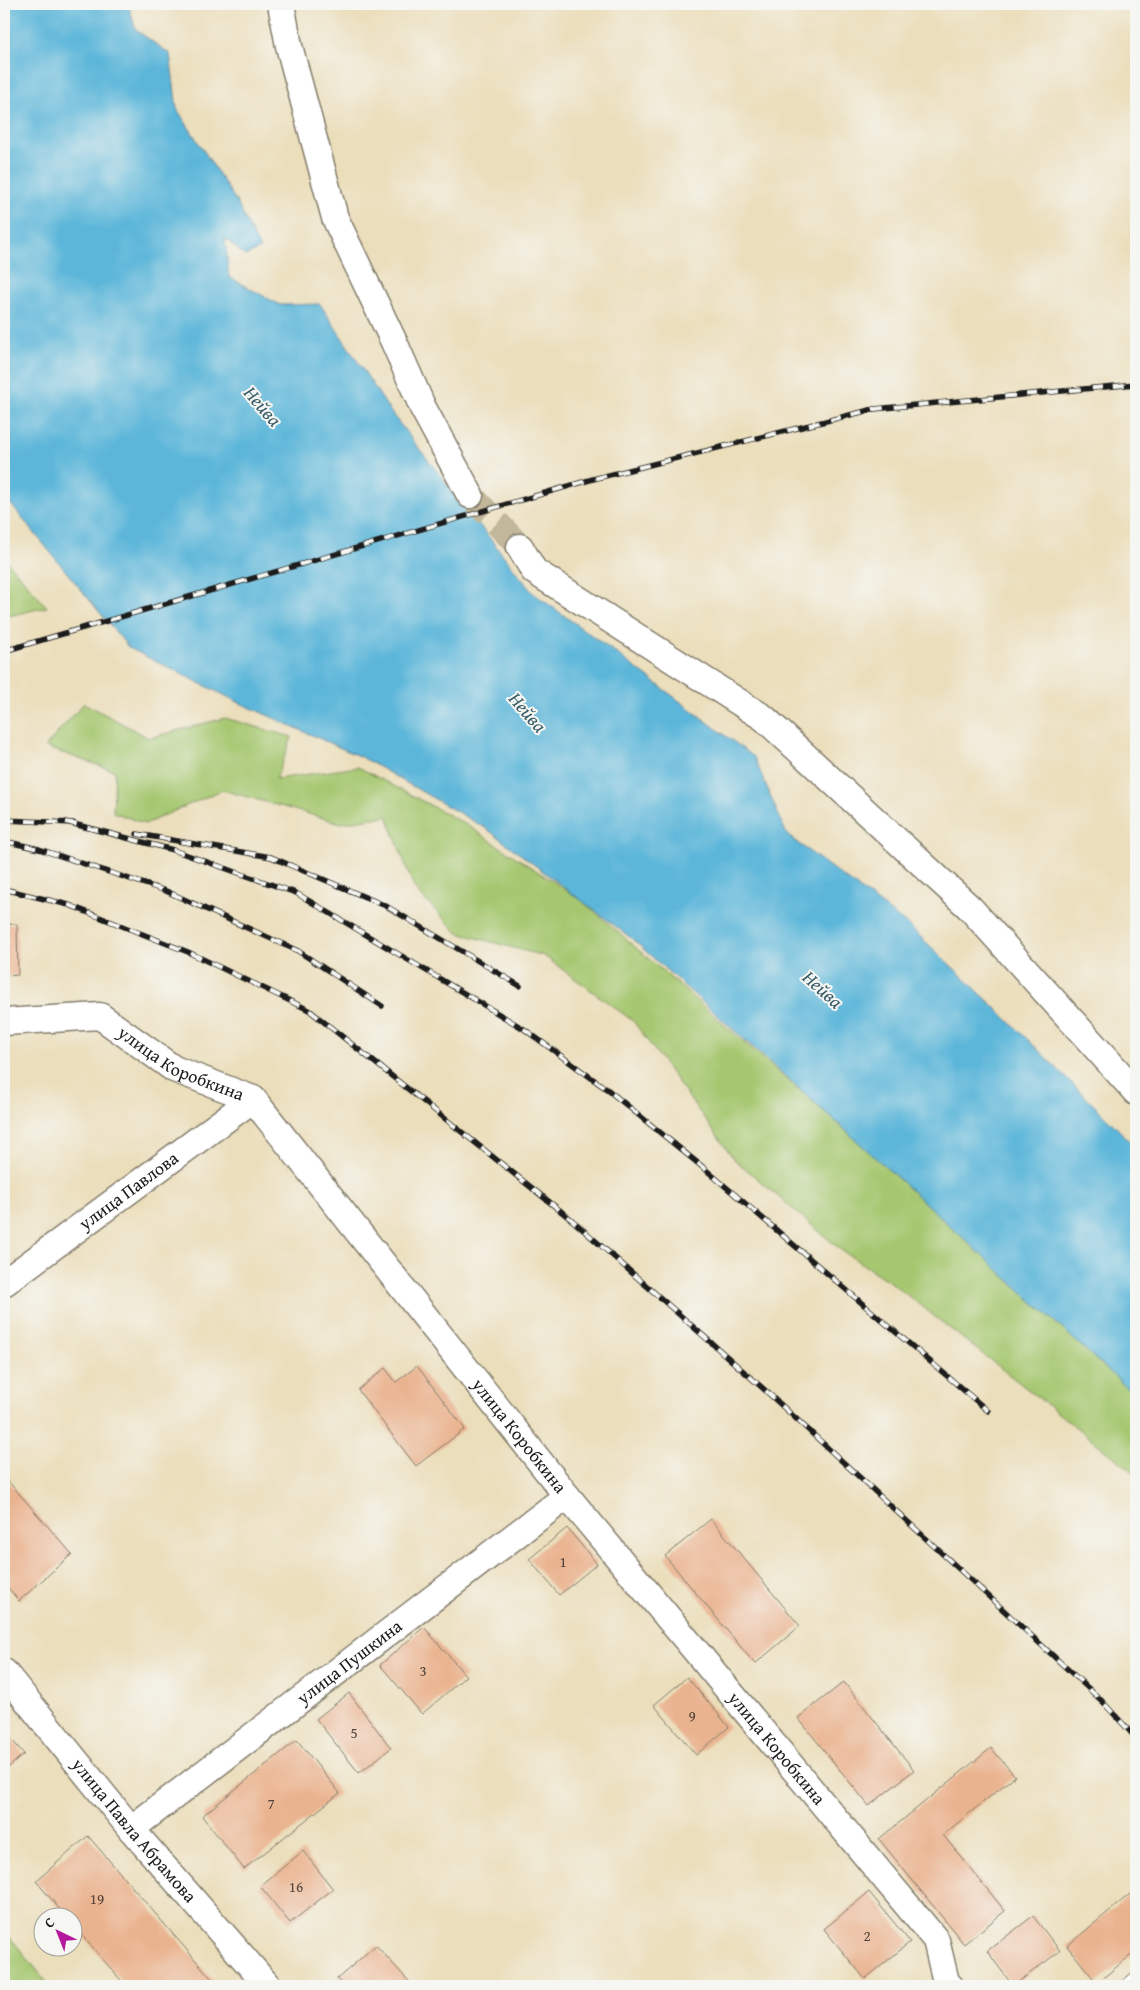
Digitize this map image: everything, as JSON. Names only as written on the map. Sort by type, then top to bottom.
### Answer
[{"type":"street","points":[[281,4],[289,46],[336,218],[423,408],[470,495]]},
{"type":"street","points":[[520,547],[534,571],[764,718],[970,908],[1136,1092]]},
{"type":"street","name":"улица Коробкина","points":[[4,1022],[100,1016],[174,1069],[253,1099],[567,1496],[936,1940],[946,1985]]},
{"type":"street","name":"улица Павлова","points":[[4,1283],[253,1099]]},
{"type":"street","name":"улица Пушкина","points":[[131,1829],[567,1496]]},
{"type":"street","name":"улица Павла Абрамова","points":[[4,1672],[131,1829],[268,1986]]},
{"type":"lane","points":[[1128,1986],[1136,1979]]},
{"type":"green space","points":[[4,558],[47,607],[4,617]]},
{"type":"green space","points":[[84,703],[149,738],[225,718],[292,737],[276,779],[358,767],[462,822],[580,899],[843,1128],[1136,1396],[1136,1474],[893,1284],[841,1250],[734,1159],[633,1021],[544,956],[458,933],[415,890],[387,816],[341,823],[222,790],[145,824],[113,812],[115,771],[45,747]]},
{"type":"green space","points":[[9,1936],[50,1986],[4,1986],[4,1941]]},
{"type":"water","name":"Нейва","points":[[4,4],[128,4],[136,30],[170,54],[177,109],[236,201],[260,249],[245,256],[225,238],[229,277],[280,305],[320,304],[392,414],[533,593],[754,757],[787,835],[908,925],[999,1011],[1136,1147],[1136,1396],[843,1128],[631,938],[487,829],[363,758],[240,703],[129,648],[4,496]]},
{"type":"building","points":[[4,924],[17,924],[18,975],[4,976]]},
{"type":"building","points":[[417,1366],[465,1429],[416,1466],[358,1390],[385,1368],[396,1382]]},
{"type":"building","points":[[7,1480],[72,1554],[19,1601],[4,1583],[4,1483]]},
{"type":"building","points":[[711,1519],[800,1626],[755,1664],[665,1556]]},
{"type":"building","points":[[567,1528],[597,1564],[559,1595],[529,1559]]},
{"type":"building","points":[[424,1627],[466,1676],[422,1714],[380,1665]]},
{"type":"building","points":[[687,1677],[729,1727],[696,1755],[654,1705]]},
{"type":"building","points":[[844,1682],[914,1770],[869,1806],[798,1718]]},
{"type":"building","points":[[349,1693],[391,1748],[359,1773],[316,1719]]},
{"type":"building","points":[[4,1731],[24,1754],[4,1771]]},
{"type":"building","points":[[297,1740],[340,1793],[244,1869],[202,1816]]},
{"type":"building","points":[[991,1748],[1015,1776],[943,1835],[1005,1911],[964,1944],[879,1839]]},
{"type":"building","points":[[88,1836],[218,1986],[126,1986],[82,1935],[82,1908],[59,1908],[36,1881]]},
{"type":"building","points":[[303,1851],[333,1889],[290,1923],[260,1886]]},
{"type":"building","points":[[1136,1889],[1136,1951],[1097,1983],[1067,1946]]},
{"type":"building","points":[[869,1892],[910,1942],[865,1979],[824,1929]]},
{"type":"building","points":[[1033,1916],[1060,1951],[1013,1986],[987,1951]]},
{"type":"building","points":[[376,1945],[413,1986],[343,1986],[337,1979]]},
{"type":"tunnel","points":[[470,495],[520,547]]},
{"type":"railway","points":[[4,651],[593,479],[874,409],[1136,384]]},
{"type":"railway","points":[[4,820],[73,823]]},
{"type":"railway","points":[[66,822],[173,850],[296,893],[524,1029],[608,1090],[705,1169],[988,1411]]},
{"type":"railway","points":[[137,834],[271,857],[386,906],[520,986]]},
{"type":"railway","points":[[4,841],[39,849],[166,891],[298,951],[382,1006]]},
{"type":"railway","points":[[4,889],[69,905],[188,952],[309,1010],[572,1220],[766,1391],[1101,1700],[1136,1738]]}]
